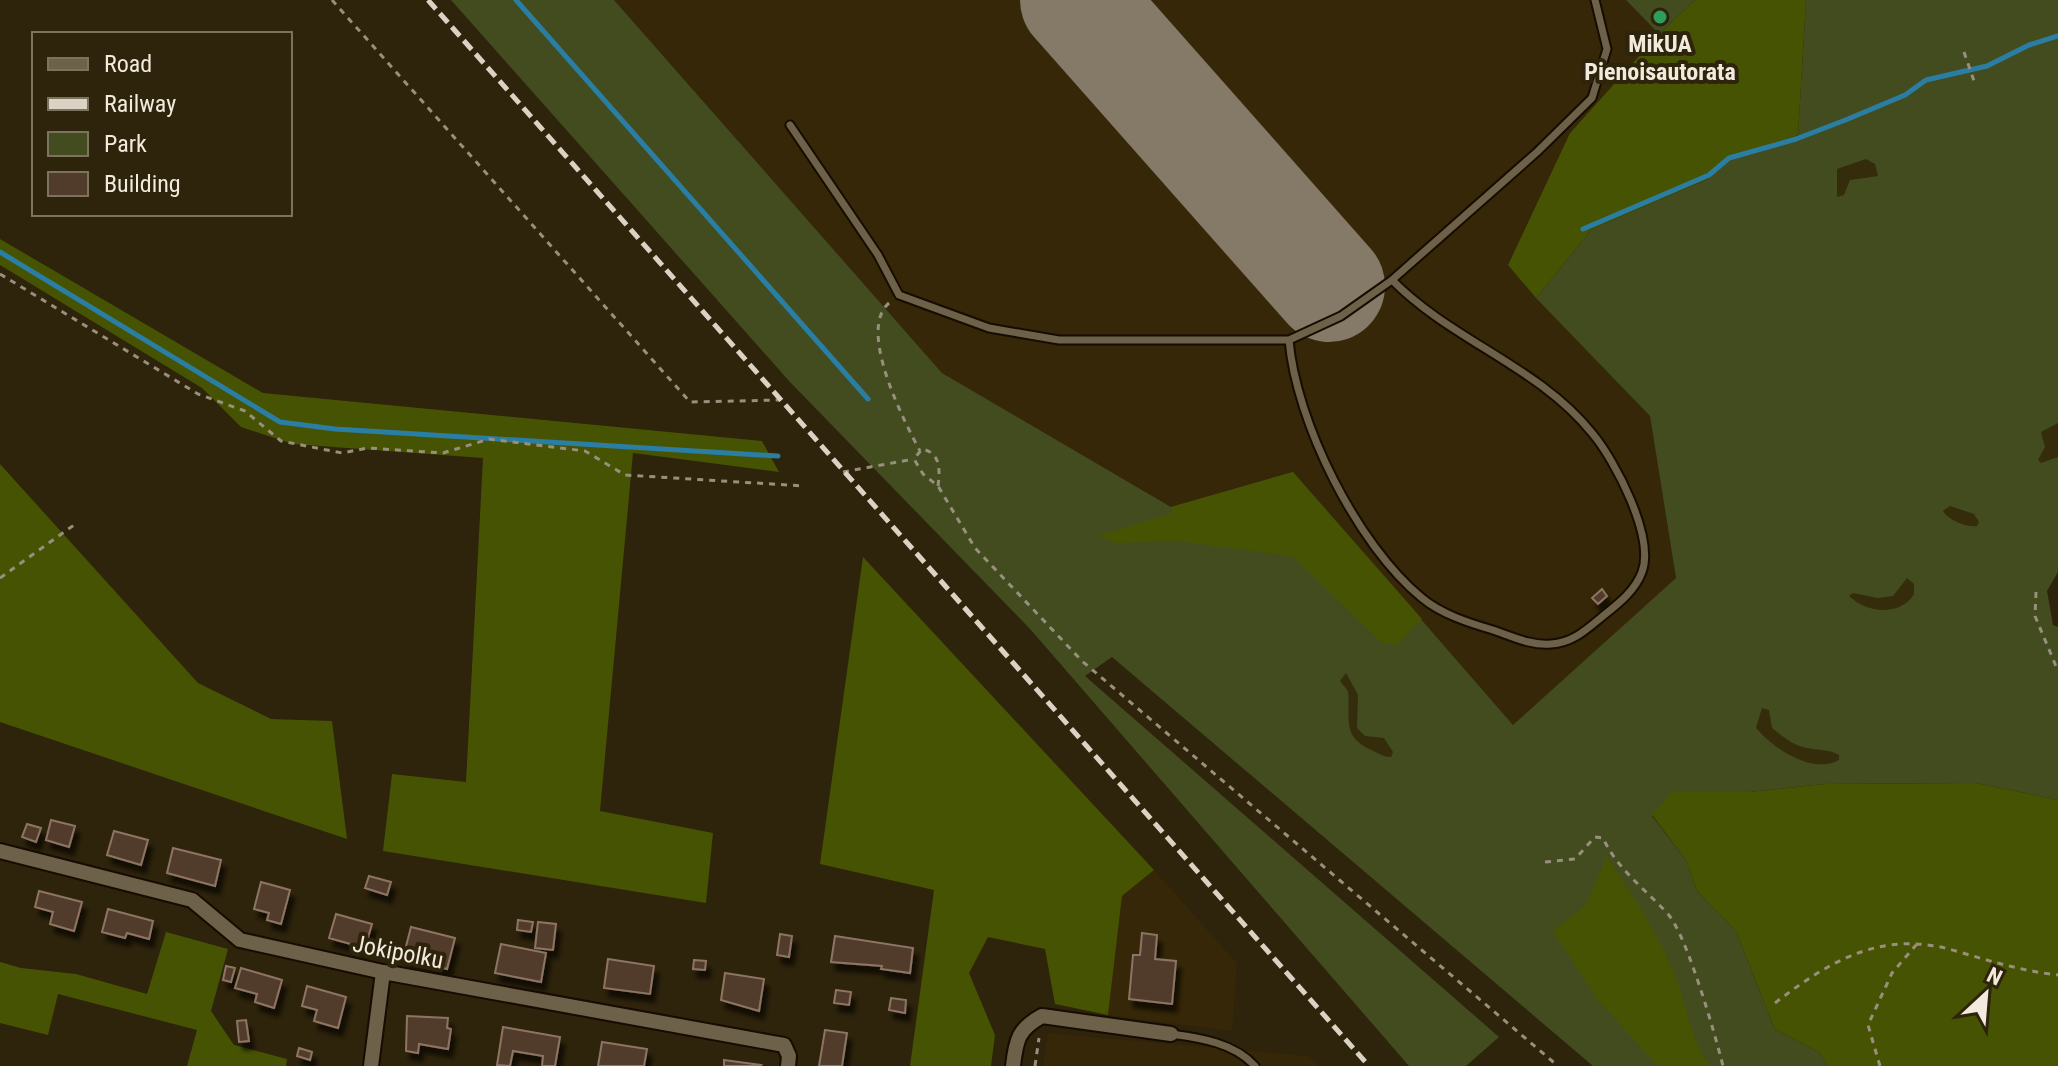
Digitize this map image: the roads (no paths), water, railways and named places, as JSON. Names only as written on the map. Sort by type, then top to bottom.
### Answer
[{"type":"street","name":"Jokipolku","points":[[0,851],[192,900],[240,940],[383,972],[784,1045],[789,1056],[788,1066]]},
{"type":"street","points":[[371,1066],[383,972]]},
{"type":"street","points":[[1013,1066],[1016,1037],[1025,1025],[1042,1016],[1171,1034]]},
{"type":"lane","points":[[790,125],[878,255],[899,295],[989,328],[1059,340],[1289,340],[1341,316],[1392,280],[1537,152],[1592,98],[1607,49],[1595,0]]},
{"type":"lane","points":[[1289,340],[1291,360],[1326,466],[1340,496],[1403,580],[1434,606],[1529,642],[1548,645],[1580,635],[1624,600],[1642,571],[1643,542],[1616,468],[1594,435],[1548,388],[1436,318],[1392,280]]},
{"type":"lane","points":[[1171,1034],[1220,1044],[1245,1055],[1255,1066]]},
{"type":"waterway","points":[[516,0],[868,399]]},
{"type":"waterway","points":[[1583,229],[1709,175],[1729,158],[1796,139],[1905,95],[1926,80],[1987,66],[2029,45],[2058,36]]},
{"type":"waterway","points":[[0,252],[280,422],[335,429],[778,456]]},
{"type":"railway","points":[[428,0],[1369,1066]]},
{"type":"place","name":"MikUA Pienoisautorata","points":[[1660,17]]}]
